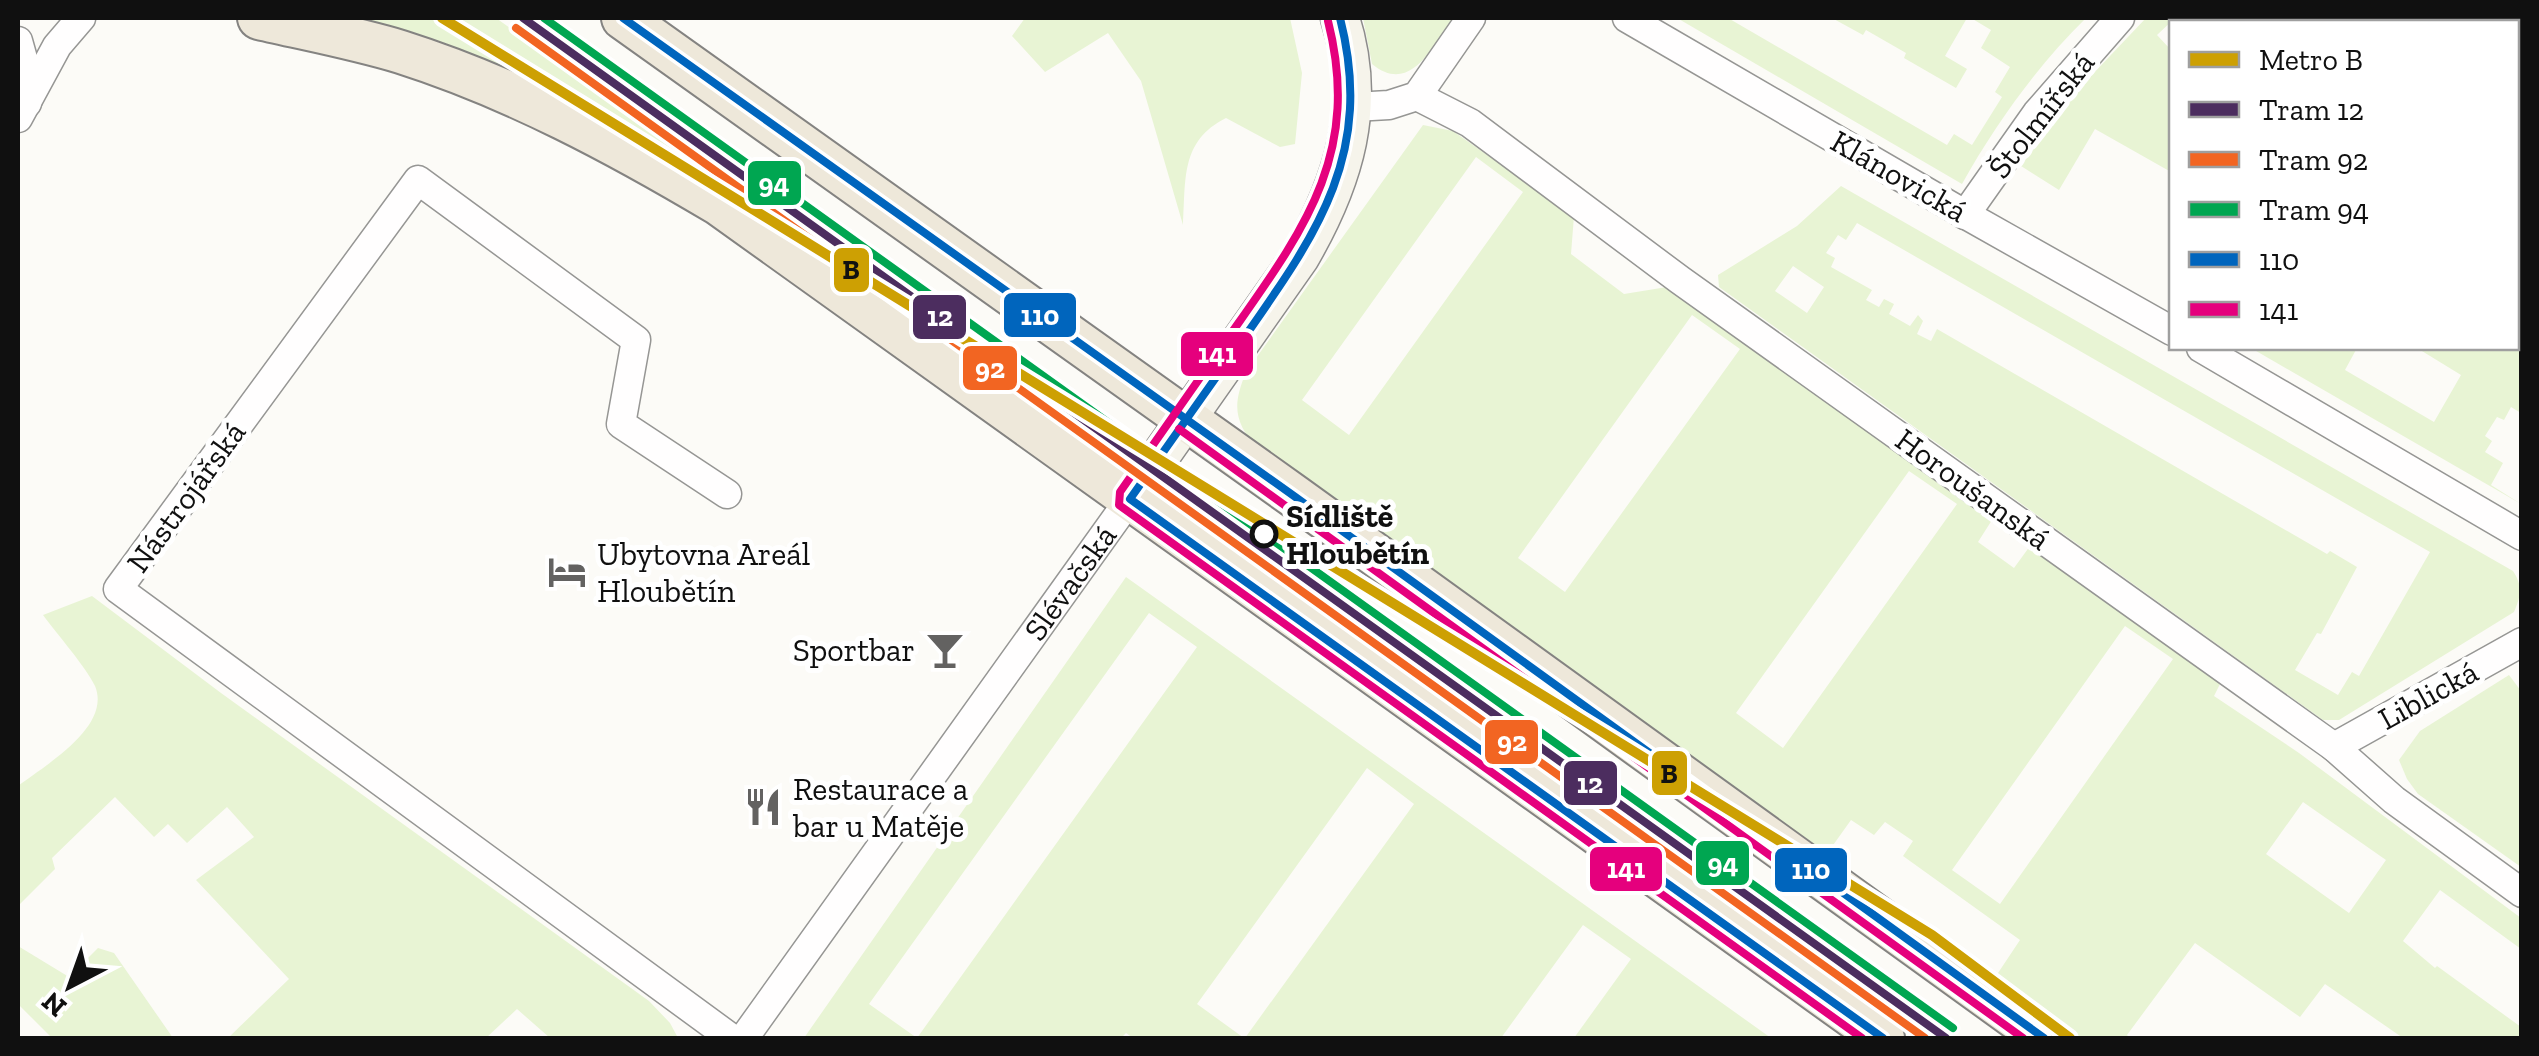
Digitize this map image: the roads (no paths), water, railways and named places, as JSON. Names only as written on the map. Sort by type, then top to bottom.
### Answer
[{"type":"main road","points":[[259,18],[398,52],[472,78],[603,138],[719,204],[1884,1038]]},
{"type":"main road","points":[[622,18],[2044,1038]]},
{"type":"street","points":[[22,111],[57,46],[82,18]]},
{"type":"street","name":"Slévačská","points":[[744,1038],[1300,257],[1322,218],[1342,169],[1354,107],[1340,18]]},
{"type":"street","points":[[1354,107],[1389,105],[1417,96],[1471,18]]},
{"type":"street","name":"Klánovická","points":[[1628,18],[2169,329]]},
{"type":"street","name":"Štolmířská","points":[[1965,214],[2037,113],[2120,18]]},
{"type":"street","points":[[18,41],[27,72],[22,111]]},
{"type":"street","name":"Horoušanská","points":[[1417,96],[1470,123],[1680,280],[2334,747],[2394,800],[2522,892]]},
{"type":"street","name":"Nástrojářská","points":[[727,494],[622,424],[636,340],[418,180],[118,589],[730,1038]]},
{"type":"street","points":[[2204,350],[2522,536]]},
{"type":"street","name":"Liblická","points":[[2334,747],[2522,642]]},
{"type":"metro line","name":"B","points":[[442,18],[1932,935],[2070,1038]]},
{"type":"tram line","name":"12","points":[[523,18],[1946,1038]]},
{"type":"tram line","name":"94","points":[[544,18],[1953,1028]]},
{"type":"tram line","name":"92","points":[[516,28],[1925,1038]]},
{"type":"place","name":"Sídliště Hloubětín","points":[[1264,534]]},
{"type":"place","name":"Ubytovna Areál Hloubětín","points":[[567,572]]},
{"type":"place","name":"Sportbar","points":[[945,650]]},
{"type":"place","name":"Restaurace a bar u Matěje","points":[[763,807]]}]
